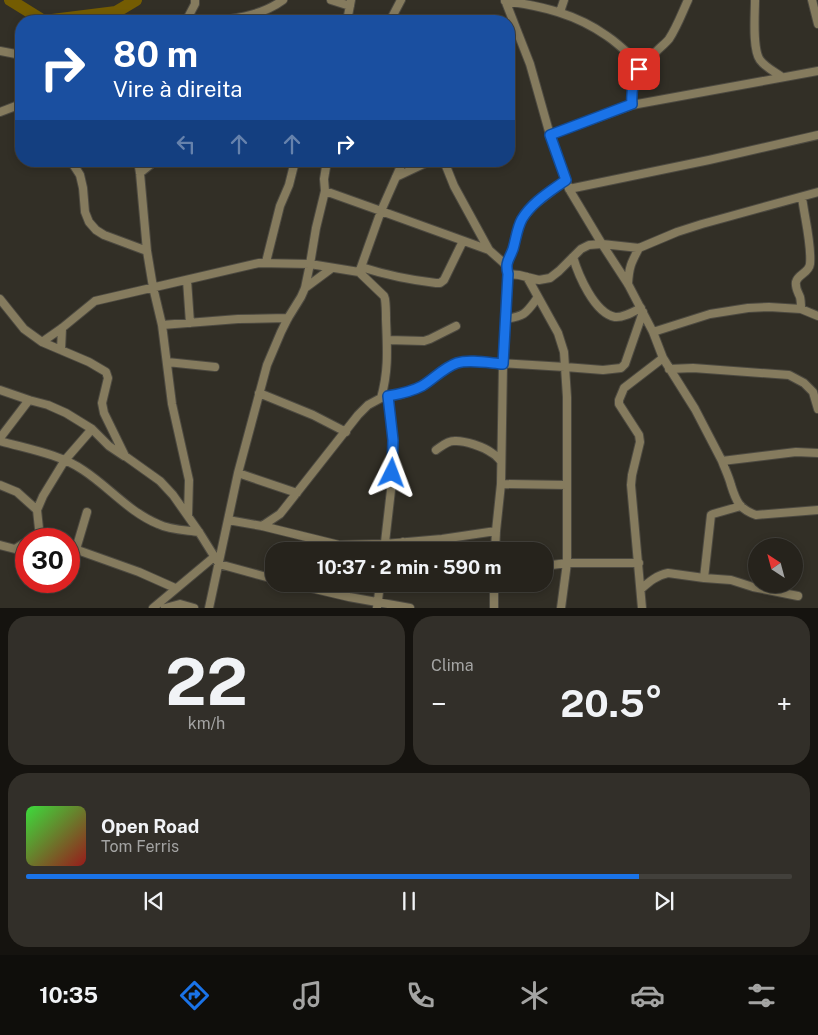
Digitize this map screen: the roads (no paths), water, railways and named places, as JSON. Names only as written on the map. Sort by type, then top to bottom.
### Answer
[{"type":"street","points":[[189,15],[195,0]]},
{"type":"street","points":[[248,15],[267,10],[283,0]]},
{"type":"street","points":[[331,0],[350,3]]},
{"type":"street","points":[[393,15],[401,0]]},
{"type":"street","points":[[560,12],[564,0]]},
{"type":"street","points":[[632,104],[635,77],[642,66],[668,39],[676,27],[688,0]]},
{"type":"street","points":[[754,0],[757,54],[764,64],[782,77]]},
{"type":"street","points":[[812,0],[818,24]]},
{"type":"street","points":[[511,15],[505,1],[528,4],[560,12],[592,26],[608,36],[642,66]]},
{"type":"street","points":[[515,26],[530,64],[550,135],[569,189],[642,310],[663,358],[695,409],[722,461],[736,500],[748,512],[756,515],[818,510]]},
{"type":"street","points":[[0,51],[15,54]]},
{"type":"street","points":[[550,135],[632,104],[818,71]]},
{"type":"street","points":[[0,112],[15,106]]},
{"type":"street","points":[[569,189],[818,136]]},
{"type":"street","points":[[76,167],[83,188],[85,212],[96,230],[148,252]]},
{"type":"street","points":[[139,167],[153,287],[162,325],[172,404],[189,480],[188,516]]},
{"type":"street","points":[[140,173],[148,167]]},
{"type":"street","points":[[266,262],[280,206],[289,185],[294,167]]},
{"type":"street","points":[[211,606],[238,473],[266,365],[288,318],[305,288],[325,192],[324,179],[326,167]]},
{"type":"street","points":[[360,269],[381,211],[401,167]]},
{"type":"street","points":[[396,177],[417,167]]},
{"type":"street","points":[[447,167],[458,194],[489,250],[506,265],[508,274],[503,364],[501,484],[496,542]]},
{"type":"street","points":[[506,265],[516,242],[517,232],[523,218],[534,205],[566,180]]},
{"type":"street","points":[[325,192],[489,250]]},
{"type":"street","points":[[508,274],[539,280],[550,278],[581,248],[589,245],[602,244],[639,248],[702,224],[818,192]]},
{"type":"street","points":[[801,309],[796,284],[800,276],[807,271],[810,262],[802,197]]},
{"type":"street","points":[[42,342],[95,301],[259,263],[310,264],[332,268],[360,269],[440,283],[444,280],[464,241]]},
{"type":"street","points":[[628,284],[629,267],[639,248]]},
{"type":"street","points":[[573,257],[576,269],[584,285],[603,310],[616,317],[642,310]]},
{"type":"street","points":[[305,288],[332,268]]},
{"type":"street","points":[[360,269],[385,299],[388,340],[385,397],[393,440],[391,490],[385,542]]},
{"type":"street","points":[[527,277],[561,339],[564,352],[567,397],[567,563],[561,608]]},
{"type":"street","points":[[187,280],[190,322]]},
{"type":"street","points":[[505,319],[522,315],[528,311],[538,297]]},
{"type":"street","points":[[0,299],[24,329],[42,342],[89,362],[108,374],[102,403],[104,413],[125,456]]},
{"type":"street","points":[[653,332],[710,314],[769,307],[801,309],[818,316]]},
{"type":"street","points":[[262,526],[280,514],[368,405],[385,397],[402,394],[423,386],[443,370],[456,363],[603,370],[621,368],[625,364],[642,310]]},
{"type":"street","points":[[162,325],[238,319],[288,318]]},
{"type":"street","points":[[388,340],[424,341],[456,326]]},
{"type":"street","points":[[61,350],[62,328]]},
{"type":"street","points":[[642,608],[631,485],[640,442],[639,435],[619,404],[619,400],[624,388],[663,358]]},
{"type":"street","points":[[167,362],[215,368]]},
{"type":"street","points":[[669,369],[693,368],[789,375],[804,383],[814,392],[818,409]]},
{"type":"street","points":[[0,390],[48,405],[66,413],[92,429],[109,446],[160,481],[188,516],[218,564],[265,576]]},
{"type":"street","points":[[260,393],[314,415],[346,432]]},
{"type":"street","points":[[29,400],[0,440],[65,460],[83,470],[103,484],[123,502],[159,525],[199,532]]},
{"type":"street","points":[[40,528],[37,510],[43,496],[65,460],[92,429]]},
{"type":"street","points":[[436,450],[448,442],[465,442],[488,450],[501,461]]},
{"type":"street","points":[[722,461],[796,452],[818,453]]},
{"type":"street","points":[[238,473],[297,493]]},
{"type":"street","points":[[501,484],[567,485]]},
{"type":"street","points":[[0,485],[17,492],[37,510]]},
{"type":"street","points":[[704,578],[710,515],[741,506]]},
{"type":"street","points":[[80,530],[88,512]]},
{"type":"street","points":[[228,520],[262,526],[327,542]]},
{"type":"street","points":[[403,542],[442,539],[496,531]]},
{"type":"street","points":[[0,545],[15,549]]},
{"type":"street","points":[[80,551],[139,572],[175,588]]},
{"type":"street","points":[[153,608],[214,557]]},
{"type":"street","points":[[553,565],[567,563],[639,564]]},
{"type":"street","points":[[641,589],[655,578],[668,573],[731,580],[753,587],[798,596]]},
{"type":"street","points":[[328,592],[377,605],[410,608]]},
{"type":"street","points":[[377,605],[379,592]]},
{"type":"street","points":[[494,592],[494,608]]},
{"type":"street","points":[[165,608],[180,604],[194,608]]},
{"type":"waterway","points":[[10,0],[34,15]]},
{"type":"waterway","points":[[92,15],[116,12],[136,0]]}]
